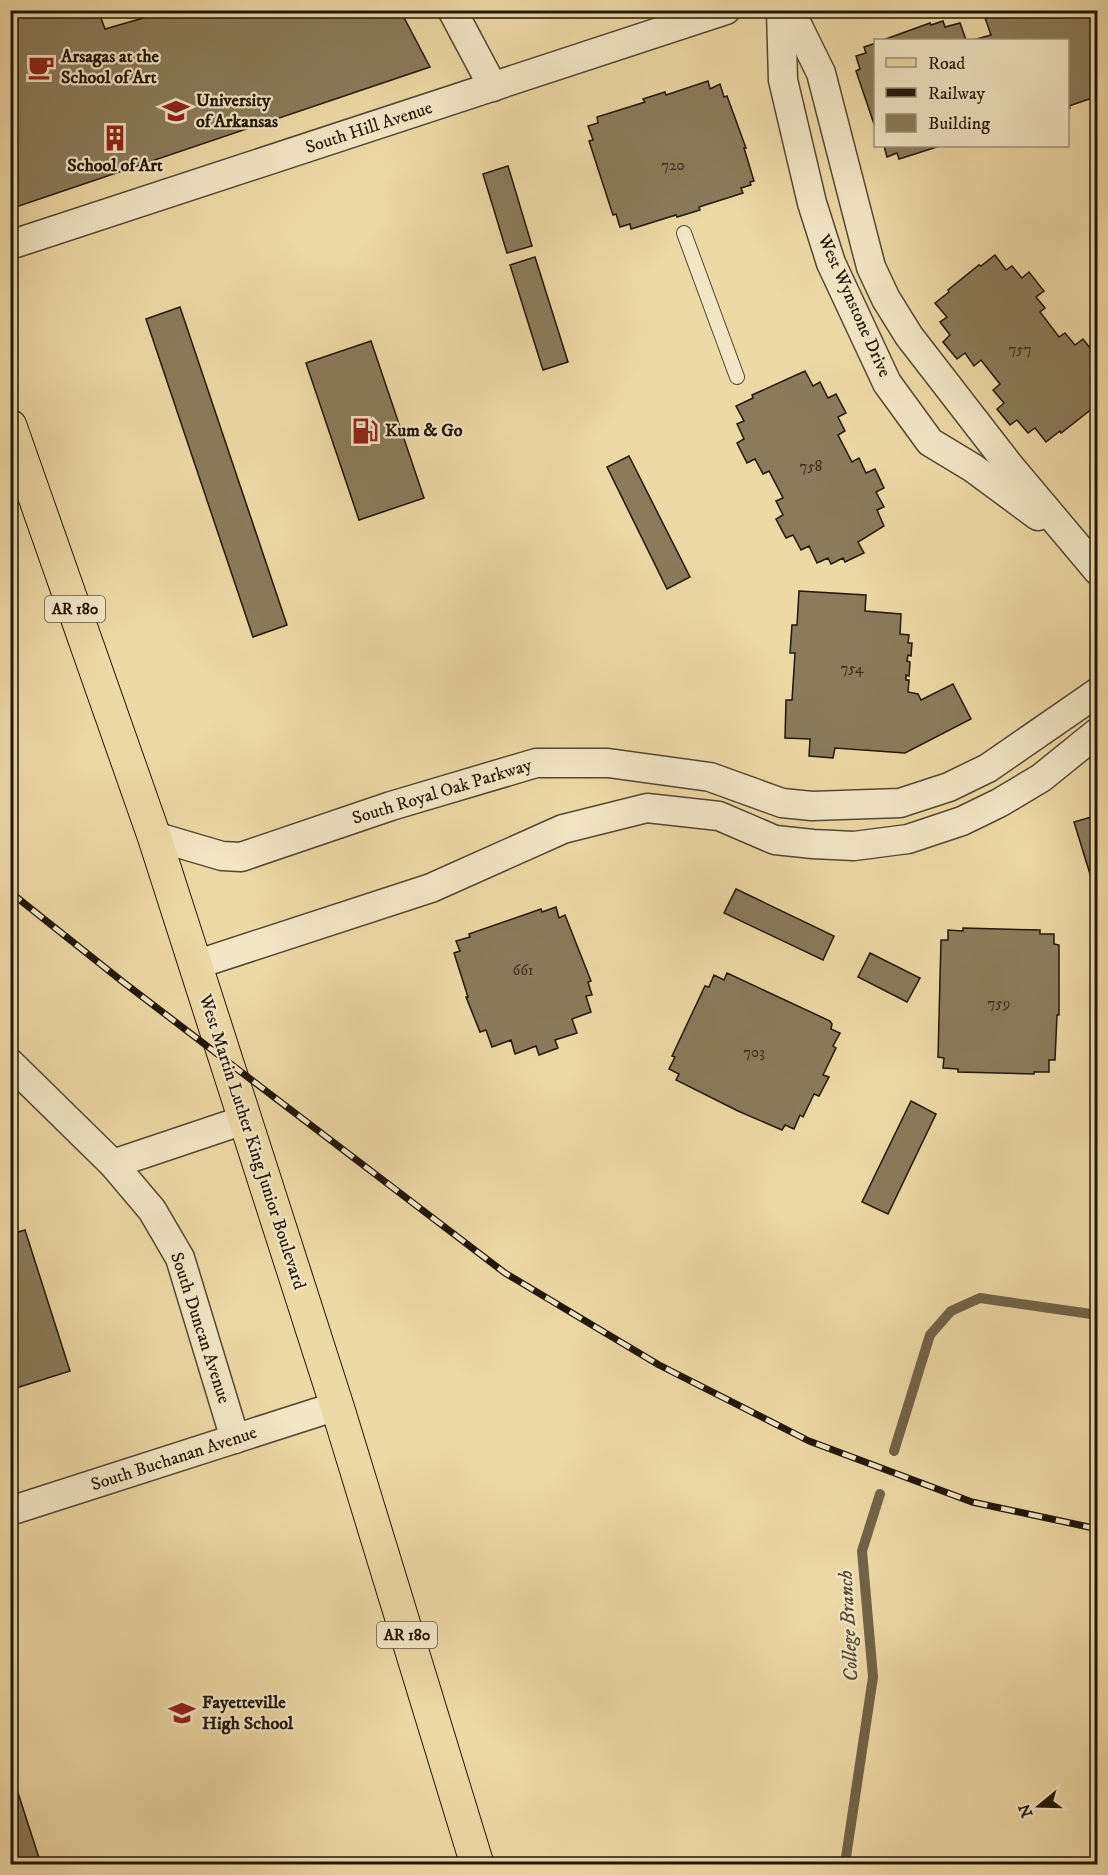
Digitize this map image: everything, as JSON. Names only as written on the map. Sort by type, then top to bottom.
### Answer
[{"type":"main road","name":"West Martin Luther King Junior Boulevard","points":[[10,426],[154,836],[337,1407],[477,1864]]},
{"type":"street","points":[[452,10],[493,87]]},
{"type":"street","name":"South Hill Avenue","points":[[10,245],[726,10]]},
{"type":"street","name":"West Wynstone Drive","points":[[782,10],[783,80],[812,204],[831,263],[887,383],[930,442],[973,468],[1036,515],[1057,522]]},
{"type":"street","name":"West Wynstone Drive","points":[[790,10],[821,73],[871,267],[886,299],[909,336],[1008,464],[1098,571]]},
{"type":"street","name":"South Royal Oak Parkway","points":[[154,836],[222,856],[240,856],[391,806],[536,763],[608,763],[710,777],[782,803],[812,806],[900,803],[949,787],[988,768],[1098,692]]},
{"type":"street","points":[[195,966],[431,888],[563,829],[647,808],[719,816],[775,840],[854,846],[908,839],[962,821],[999,803],[1041,777],[1098,732]]},
{"type":"street","name":"South Duncan Avenue","points":[[10,1063],[113,1164],[152,1210],[180,1258],[236,1439]]},
{"type":"street","points":[[113,1164],[244,1120]]},
{"type":"street","name":"South Buchanan Avenue","points":[[10,1511],[337,1407]]},
{"type":"lane","points":[[684,233],[737,377]]},
{"type":"building","name":"University of Arkansas","points":[[10,10],[98,10],[105,29],[171,10],[400,10],[430,67],[10,209]]},
{"type":"building","points":[[999,10],[1098,10],[1098,96],[1069,106],[1069,39],[977,39],[991,35],[984,15]]},
{"type":"building","points":[[943,21],[945,27],[960,23],[966,39],[886,39],[930,23],[931,25]]},
{"type":"building","points":[[874,44],[874,124],[856,71],[860,69],[856,56],[866,53],[864,47]]},
{"type":"building","points":[[708,81],[710,89],[720,84],[724,97],[727,96],[746,148],[744,148],[754,181],[750,182],[751,185],[741,188],[743,193],[699,207],[700,210],[631,229],[630,224],[620,227],[616,214],[613,215],[589,141],[593,140],[588,126],[598,123],[597,117],[645,102],[643,99],[665,92],[666,95]]},
{"type":"building","points":[[884,147],[937,147],[899,159],[897,153],[887,157]]},
{"type":"building","points":[[508,166],[532,246],[507,253],[483,174]]},
{"type":"building","points":[[995,255],[1006,270],[1012,266],[1022,278],[1029,272],[1044,291],[1036,297],[1045,308],[1040,312],[1059,337],[1065,333],[1075,345],[1083,339],[1097,357],[1090,363],[1098,373],[1098,377],[1093,380],[1098,386],[1098,401],[1092,405],[1093,408],[1046,442],[1035,428],[1028,433],[1017,420],[1010,425],[997,409],[1004,403],[993,390],[1000,384],[981,360],[974,366],[965,353],[957,359],[943,342],[950,335],[940,322],[947,317],[935,303],[979,265],[981,266]]},
{"type":"building","points":[[535,257],[568,362],[543,370],[510,265]]},
{"type":"building","points":[[180,307],[287,625],[253,637],[146,319]]},
{"type":"building","name":"Kum & Go","points":[[371,341],[424,498],[359,520],[306,363]]},
{"type":"building","points":[[805,371],[813,386],[820,382],[828,398],[836,394],[846,413],[838,417],[845,431],[838,435],[852,462],[859,458],[866,473],[875,469],[884,488],[876,492],[884,507],[877,510],[884,526],[858,542],[864,553],[845,562],[843,558],[831,564],[828,558],[817,563],[809,546],[801,550],[793,535],[786,538],[776,519],[783,515],[776,501],[783,498],[769,471],[763,474],[755,459],[747,463],[737,443],[744,439],[737,424],[744,421],[736,406],[753,398],[752,395]]},
{"type":"building","points":[[629,456],[690,577],[667,589],[607,467]]},
{"type":"building","points":[[799,591],[866,595],[865,611],[901,614],[900,634],[909,635],[908,643],[912,643],[911,656],[908,655],[907,661],[910,662],[909,676],[906,675],[906,680],[909,680],[908,692],[918,694],[921,700],[953,684],[971,719],[905,753],[835,748],[833,758],[809,756],[810,739],[785,738],[786,700],[792,700],[795,653],[790,653],[792,625],[797,625]]},
{"type":"building","points":[[1098,815],[1098,900],[1074,822]]},
{"type":"building","points":[[736,889],[834,936],[823,960],[724,913]]},
{"type":"building","points":[[556,907],[559,918],[565,915],[591,981],[588,982],[592,995],[586,996],[591,1012],[572,1019],[577,1033],[555,1040],[558,1048],[539,1055],[536,1046],[515,1054],[511,1040],[492,1047],[486,1030],[480,1032],[466,997],[468,997],[454,953],[460,951],[456,941],[470,937],[469,934],[541,909],[542,912]]},
{"type":"building","points":[[963,928],[1040,930],[1040,934],[1054,934],[1054,944],[1059,945],[1059,1015],[1057,1015],[1055,1060],[1049,1060],[1049,1072],[1034,1072],[1034,1074],[958,1072],[958,1069],[943,1068],[944,1058],[938,1057],[941,940],[948,940],[948,930],[963,931]]},
{"type":"building","points":[[870,953],[920,978],[907,1002],[858,977]]},
{"type":"building","points":[[727,973],[830,1021],[831,1029],[840,1033],[833,1046],[836,1048],[823,1075],[829,1077],[819,1096],[814,1094],[803,1117],[800,1115],[794,1129],[785,1125],[782,1130],[738,1111],[676,1080],[679,1074],[669,1069],[675,1057],[672,1056],[705,986],[709,987],[714,975],[724,980]]},
{"type":"building","points":[[911,1101],[936,1114],[888,1214],[862,1202]]},
{"type":"building","points":[[25,1230],[70,1371],[10,1390],[10,1231],[11,1234]]},
{"type":"building","points":[[10,1768],[41,1864],[10,1864]]},
{"type":"waterway","name":"College Branch","points":[[894,1451],[930,1335],[951,1311],[980,1298],[1098,1315]]},
{"type":"waterway","name":"College Branch","points":[[845,1864],[873,1677],[862,1551],[880,1494]]},
{"type":"railway","points":[[10,892],[123,982],[505,1273],[659,1365],[809,1441],[972,1502],[1098,1529]]},
{"type":"place","name":"Arsagas at the School of Art","points":[[41,67]]},
{"type":"place","name":"University of Arkansas","points":[[176,111]]},
{"type":"place","name":"School of Art","points":[[115,138]]},
{"type":"place","name":"Kum & Go","points":[[365,431]]},
{"type":"place","name":"Fayetteville High School","points":[[182,1713]]}]
